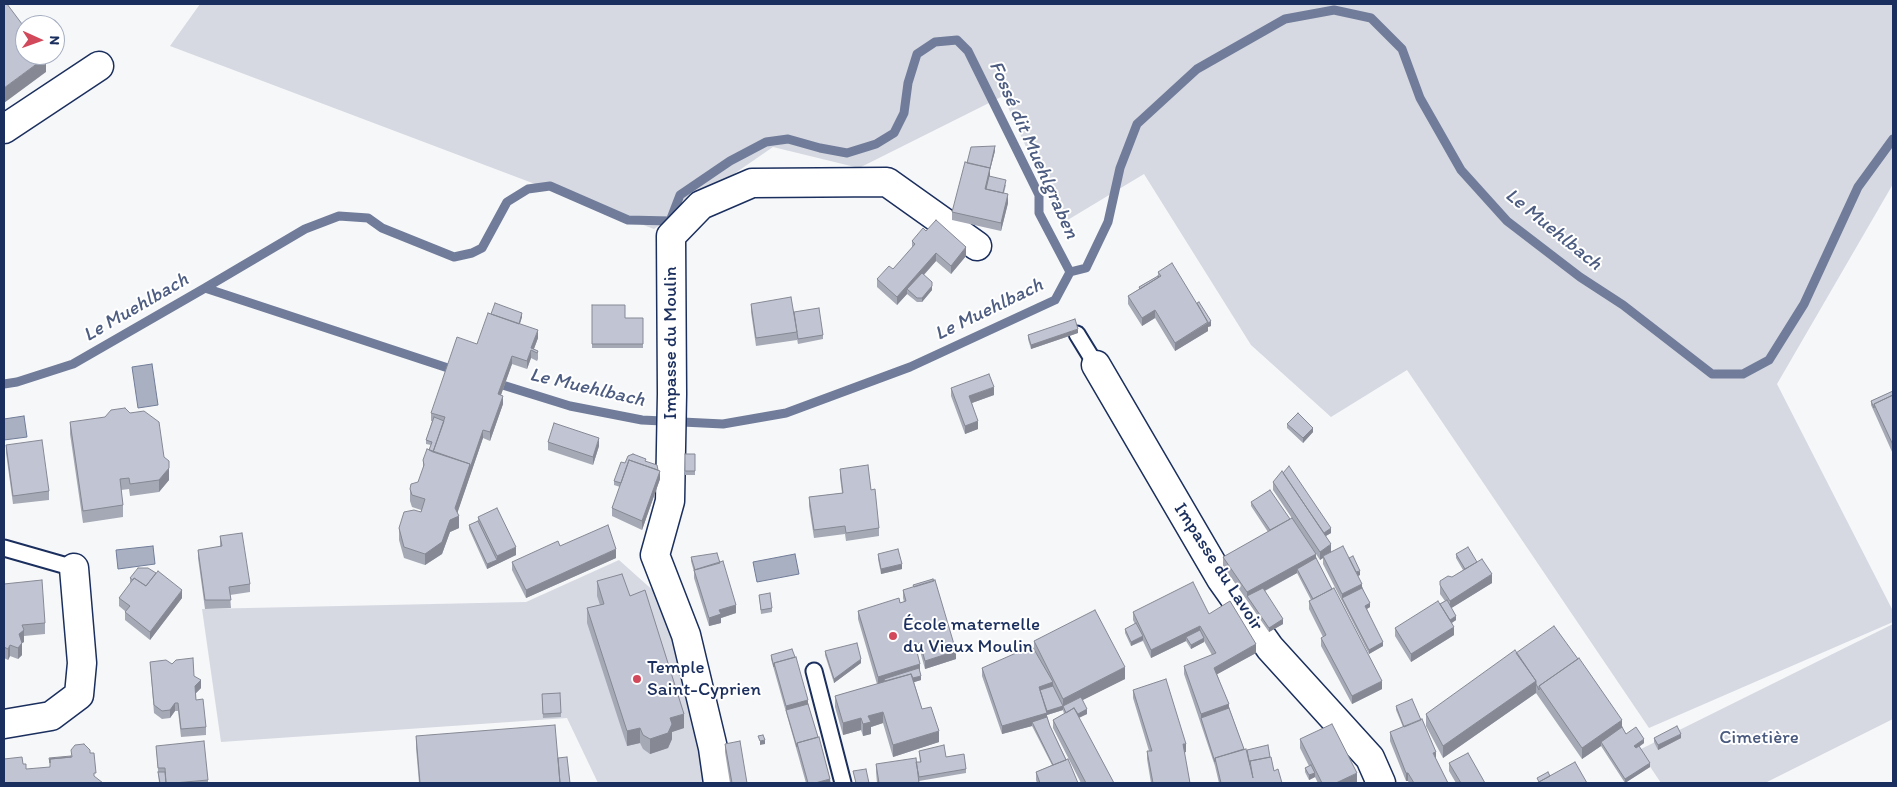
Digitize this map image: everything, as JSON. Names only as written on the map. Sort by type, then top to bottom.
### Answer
[{"type":"street","points":[[4,129],[99,66]]},
{"type":"street","name":"Impasse du Moulin","points":[[718,783],[710,731],[686,635],[655,555],[670,501],[672,394],[671,236],[702,205],[752,183],[887,182],[977,246]]},
{"type":"street","name":"Impasse du Lavoir","points":[[1096,365],[1222,579],[1270,648],[1370,758],[1381,783]]},
{"type":"street","points":[[4,724],[51,716],[79,696],[82,663],[74,568]]},
{"type":"lane","name":"Impasse du Lavoir","points":[[1078,334],[1096,365]]},
{"type":"lane","points":[[4,548],[74,568]]},
{"type":"lane","points":[[814,670],[843,783]]},
{"type":"green space","points":[[200,4],[1893,4],[1893,184],[1777,384],[1893,611],[1893,622],[1649,728],[1407,370],[1331,417],[1251,345],[1144,174],[1061,224],[1003,96],[859,168],[773,147],[654,229],[170,46]]},
{"type":"green space","points":[[619,560],[657,594],[670,616],[710,783],[598,783],[567,718],[221,742],[202,609],[526,602]]},
{"type":"green space","name":"Cimetière","points":[[1893,624],[1893,719],[1765,783],[1661,783],[1639,750]]},
{"type":"water","points":[[152,364],[158,405],[138,408],[132,367]]},
{"type":"water","points":[[24,416],[27,437],[4,440],[4,419]]},
{"type":"water","points":[[153,546],[155,564],[118,569],[116,550]]},
{"type":"water","points":[[795,554],[799,574],[757,582],[753,562]]},
{"type":"building","points":[[4,4],[7,4],[15,15],[15,65],[35,65],[4,88]]},
{"type":"building","points":[[995,146],[990,168],[967,163],[971,147]]},
{"type":"building","points":[[965,162],[990,168],[985,189],[1008,194],[1001,223],[952,212]]},
{"type":"building","points":[[989,176],[1006,180],[1003,193],[986,189]]},
{"type":"building","points":[[936,220],[966,247],[951,266],[936,253],[897,297],[877,279],[889,266],[893,269],[915,244],[912,241],[923,228],[926,231]]},
{"type":"building","points":[[1172,263],[1208,322],[1175,343],[1155,310],[1142,318],[1128,296],[1161,276],[1158,272]]},
{"type":"building","points":[[922,273],[932,282],[932,286],[922,298],[917,298],[907,289]]},
{"type":"building","points":[[1159,277],[1140,289],[1139,287]]},
{"type":"building","points":[[791,297],[797,332],[756,338],[751,304]]},
{"type":"building","points":[[1199,302],[1211,321],[1208,323],[1197,303]]},
{"type":"building","points":[[495,303],[522,313],[519,324],[491,314]]},
{"type":"building","points":[[592,305],[625,305],[625,318],[643,318],[643,344],[592,344]]},
{"type":"building","points":[[819,308],[823,335],[798,339],[794,312]]},
{"type":"building","points":[[488,313],[538,330],[531,348],[538,351],[537,353],[531,350],[527,361],[512,356],[498,394],[503,396],[490,432],[483,430],[470,468],[470,464],[433,452],[445,417],[431,413],[457,337],[477,344]]},
{"type":"building","points":[[1075,319],[1078,329],[1031,345],[1028,335]]},
{"type":"building","points":[[989,374],[994,387],[969,396],[978,421],[965,426],[951,388]]},
{"type":"building","points":[[1893,391],[1893,395],[1874,404],[1874,408],[1871,401]]},
{"type":"building","points":[[1893,395],[1893,445],[1874,404]]},
{"type":"building","points":[[125,408],[130,413],[144,411],[159,422],[164,457],[169,461],[169,468],[159,480],[130,484],[129,478],[120,479],[123,505],[83,511],[70,422],[105,417],[111,410]]},
{"type":"building","points":[[1298,413],[1313,428],[1303,438],[1287,424]]},
{"type":"building","points":[[434,417],[444,421],[433,452],[429,450],[432,442],[426,440]]},
{"type":"building","points":[[554,423],[599,438],[593,457],[548,442]]},
{"type":"building","points":[[42,440],[49,491],[13,496],[6,445]]},
{"type":"building","points":[[427,449],[470,464],[455,508],[459,516],[450,520],[442,542],[425,554],[404,547],[399,528],[404,512],[414,510],[421,512],[425,499],[412,495],[410,489],[411,484],[418,482]]},
{"type":"building","points":[[633,454],[657,465],[658,470],[629,460],[621,483],[614,481],[621,462],[625,463],[628,456]]},
{"type":"building","points":[[685,454],[695,454],[695,471],[685,471]]},
{"type":"building","points":[[629,460],[660,471],[642,521],[612,508]]},
{"type":"building","points":[[868,465],[871,490],[875,489],[879,528],[846,533],[845,526],[814,530],[809,497],[843,493],[840,469]]},
{"type":"building","points":[[1289,466],[1331,528],[1324,533],[1283,473]]},
{"type":"building","points":[[1282,471],[1331,544],[1320,552],[1273,482]]},
{"type":"building","points":[[1270,490],[1290,519],[1270,530],[1251,502]]},
{"type":"building","points":[[497,508],[516,547],[497,556],[478,517]]},
{"type":"building","points":[[1292,518],[1316,554],[1247,592],[1223,557]]},
{"type":"building","points":[[478,521],[497,560],[487,564],[469,525]]},
{"type":"building","points":[[608,525],[616,549],[526,590],[512,562],[558,541],[560,546]]},
{"type":"building","points":[[242,533],[250,584],[229,587],[231,600],[205,600],[198,550],[222,546],[220,536]]},
{"type":"building","points":[[1343,546],[1362,584],[1342,594],[1323,556]]},
{"type":"building","points":[[1468,547],[1477,562],[1465,569],[1456,554]]},
{"type":"building","points":[[898,549],[902,564],[881,569],[878,554]]},
{"type":"building","points":[[717,553],[720,563],[695,570],[691,557]]},
{"type":"building","points":[[1353,556],[1360,571],[1356,572],[1349,558]]},
{"type":"building","points":[[1316,558],[1332,589],[1313,599],[1297,569]]},
{"type":"building","points":[[1482,559],[1492,574],[1450,601],[1440,585],[1440,581],[1448,576],[1452,577]]},
{"type":"building","points":[[723,561],[736,605],[719,610],[721,614],[709,618],[694,570]]},
{"type":"building","points":[[138,568],[148,568],[156,573],[146,586],[134,578],[133,580],[130,578]]},
{"type":"building","points":[[158,571],[182,590],[150,632],[125,612],[130,606],[119,598],[134,578],[146,586]]},
{"type":"building","name":"Temple Saint-Cyprien","points":[[622,574],[630,596],[645,590],[684,714],[670,718],[672,724],[668,733],[650,739],[643,735],[640,728],[627,731],[587,608],[604,604],[597,581]]},
{"type":"building","points":[[933,579],[934,581],[914,587],[913,585]]},
{"type":"building","points":[[42,580],[45,623],[22,625],[24,630],[19,634],[22,643],[18,648],[10,645],[8,649],[4,647],[4,584]]},
{"type":"building","points":[[935,580],[956,651],[925,661],[920,643],[915,644],[920,664],[878,677],[858,611],[899,598],[900,603],[906,601],[903,590]]},
{"type":"building","points":[[1193,582],[1209,614],[1230,601],[1256,644],[1214,668],[1229,704],[1201,714],[1184,666],[1216,653],[1200,626],[1151,650],[1133,612]]},
{"type":"building","points":[[1263,588],[1283,619],[1269,628],[1247,596]]},
{"type":"building","points":[[1334,588],[1382,681],[1352,696],[1321,638],[1326,635],[1309,601]]},
{"type":"building","points":[[1362,588],[1370,603],[1365,606],[1383,642],[1369,650],[1342,598]]},
{"type":"building","points":[[770,593],[772,608],[761,610],[759,595]]},
{"type":"building","points":[[1447,600],[1456,616],[1450,620],[1440,604]]},
{"type":"building","points":[[1438,601],[1454,627],[1411,654],[1395,628]]},
{"type":"building","points":[[1095,610],[1125,667],[1063,699],[1034,641]]},
{"type":"building","points":[[1136,623],[1143,636],[1131,642],[1125,629]]},
{"type":"building","points":[[1554,626],[1578,659],[1539,686],[1539,690],[1536,681],[1516,653]]},
{"type":"building","points":[[1200,630],[1204,638],[1191,645],[1186,637]]},
{"type":"building","points":[[857,643],[861,659],[834,679],[825,651]]},
{"type":"building","points":[[1032,646],[1053,682],[1039,687],[1047,713],[1002,726],[982,668]]},
{"type":"building","points":[[792,649],[795,657],[774,663],[774,667],[771,655]]},
{"type":"building","points":[[1515,650],[1536,681],[1443,746],[1426,714]]},
{"type":"building","points":[[796,657],[808,700],[786,706],[774,663]]},
{"type":"building","points":[[193,658],[194,676],[201,680],[195,686],[196,700],[203,699],[206,727],[181,729],[178,703],[175,703],[170,710],[162,711],[154,705],[150,662],[166,660],[172,664],[176,660]]},
{"type":"building","points":[[1579,658],[1622,720],[1582,748],[1539,686]]},
{"type":"building","points":[[919,668],[921,676],[913,678],[911,674],[885,681],[884,679]]},
{"type":"building","points":[[911,674],[922,709],[931,707],[939,731],[893,745],[883,712],[868,716],[871,722],[863,724],[861,718],[843,723],[835,696]]},
{"type":"building","points":[[1166,679],[1186,744],[1183,744],[1190,783],[1153,783],[1147,751],[1152,751],[1133,690]]},
{"type":"building","points":[[1053,686],[1063,706],[1047,711],[1040,690]]},
{"type":"building","points":[[560,693],[561,713],[543,714],[542,694]]},
{"type":"building","points":[[1081,697],[1087,709],[1078,714],[1074,708],[1066,713],[1063,706]]},
{"type":"building","points":[[1412,699],[1421,720],[1404,727],[1396,706]]},
{"type":"building","points":[[808,704],[818,737],[797,743],[797,747],[786,710]]},
{"type":"building","points":[[1074,708],[1114,783],[1086,783],[1053,720]]},
{"type":"building","points":[[1229,708],[1244,749],[1215,758],[1215,762],[1201,718]]},
{"type":"building","points":[[1047,717],[1066,760],[1053,765],[1032,722]]},
{"type":"building","points":[[1422,719],[1436,752],[1433,753],[1448,783],[1414,783],[1408,773],[1406,773],[1390,732]]},
{"type":"building","points":[[1332,724],[1357,773],[1336,783],[1322,783],[1300,739]]},
{"type":"building","points":[[555,725],[560,783],[420,783],[416,736]]},
{"type":"building","points":[[1677,726],[1681,734],[1658,745],[1654,738]]},
{"type":"building","points":[[1622,727],[1626,734],[1636,727],[1644,739],[1634,746],[1636,748],[1639,746],[1650,763],[1625,779],[1601,742]]},
{"type":"building","points":[[763,735],[765,740],[760,741],[758,736]]},
{"type":"building","points":[[819,737],[830,779],[808,783],[797,743]]},
{"type":"building","points":[[204,741],[208,780],[166,783],[165,768],[158,768],[156,746]]},
{"type":"building","points":[[740,741],[747,783],[732,783],[725,744]]},
{"type":"building","points":[[84,744],[90,750],[90,753],[94,753],[96,773],[94,773],[94,776],[103,783],[4,783],[4,759],[22,757],[23,764],[26,764],[26,769],[50,767],[50,759],[72,757],[71,750],[75,745]]},
{"type":"building","points":[[944,745],[946,757],[964,754],[966,769],[919,777],[916,762],[921,762],[919,751]]},
{"type":"building","points":[[1268,745],[1270,757],[1250,761],[1250,765],[1247,750]]},
{"type":"building","points":[[1246,749],[1253,778],[1250,761],[1271,757],[1274,771],[1278,769],[1282,783],[1221,783],[1215,758]]},
{"type":"building","points":[[1468,753],[1485,783],[1461,783],[1449,763]]},
{"type":"building","points":[[71,756],[50,759],[50,763],[49,758]]},
{"type":"building","points":[[567,757],[570,783],[560,783],[558,758]]},
{"type":"building","points":[[916,758],[919,783],[879,783],[876,764]]},
{"type":"building","points":[[1068,759],[1078,783],[1040,783],[1036,772]]},
{"type":"building","points":[[1575,762],[1587,783],[1537,783]]},
{"type":"building","points":[[1311,765],[1315,773],[1309,775],[1305,768]]},
{"type":"building","points":[[866,769],[869,783],[856,783],[853,771]]},
{"type":"building","points":[[158,772],[165,772],[166,783],[160,783]]},
{"type":"building","points":[[1548,772],[1550,776],[1539,782],[1537,778]]},
{"type":"waterway","name":"Le Muehlbach","points":[[493,382],[570,406],[642,420],[723,424],[786,413],[910,367],[1055,300],[1070,272],[1086,268],[1108,222],[1120,168],[1137,124],[1197,69],[1285,19],[1334,10],[1371,18],[1402,49],[1420,98],[1461,170],[1507,221],[1580,277],[1623,305],[1712,374],[1743,374],[1769,360],[1804,304],[1858,187],[1893,139]]},
{"type":"waterway","name":"Fossé dit Muehlgraben","points":[[205,288],[305,229],[339,216],[368,218],[382,228],[454,257],[472,253],[482,248],[507,202],[528,189],[550,186],[628,220],[670,221],[680,195],[730,161],[766,142],[788,139],[847,153],[876,144],[894,133],[904,113],[908,83],[917,54],[935,42],[957,40],[968,51],[1039,195],[1039,213],[1070,272]]},
{"type":"waterway","name":"Le Muehlbach","points":[[4,384],[17,382],[73,364],[205,288],[457,371]]},
{"type":"place","name":"École maternelle du Vieux Moulin","points":[[893,636]]},
{"type":"place","name":"Temple Saint-Cyprien","points":[[637,679]]}]
